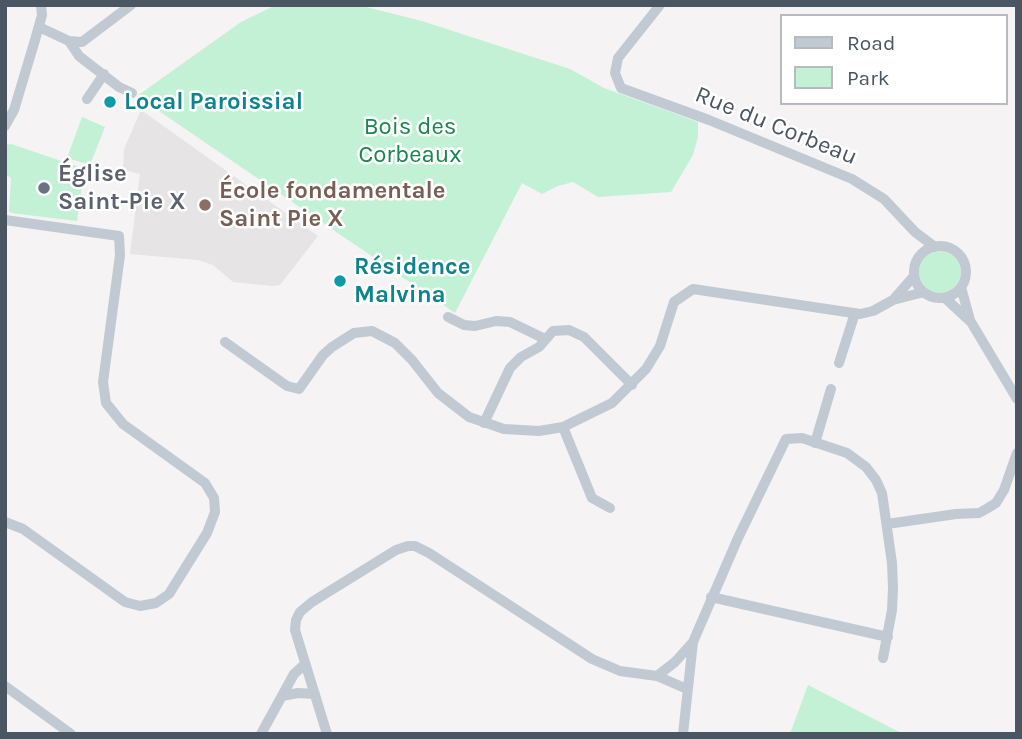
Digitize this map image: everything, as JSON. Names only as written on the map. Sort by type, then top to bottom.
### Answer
[{"type":"street","points":[[6,124],[17,102],[39,27],[41,5]]},
{"type":"street","points":[[69,41],[85,41],[131,5]]},
{"type":"street","name":"Rue du Corbeau","points":[[660,5],[618,58],[615,73],[621,88],[709,120],[852,179],[884,199],[915,232],[935,247],[947,247],[956,251],[966,268],[961,287],[971,322],[1017,399]]},
{"type":"street","points":[[39,27],[69,41],[79,56],[119,87],[132,93]]},
{"type":"street","points":[[87,99],[104,74]]},
{"type":"street","points":[[5,220],[119,236],[120,255],[103,382],[106,403],[123,424],[197,476],[209,488],[215,502],[212,525],[169,594],[156,603],[140,606],[125,602],[23,529],[5,522]]},
{"type":"street","name":"Rue du Corbeau","points":[[915,232],[921,255]]},
{"type":"street","points":[[225,342],[287,386],[299,389],[323,355],[343,339],[358,332],[372,331],[396,343],[447,401],[463,413],[484,423],[519,431],[563,427],[612,403],[632,385],[660,346],[674,302],[693,289],[855,313],[873,311],[893,300],[924,292],[914,276],[914,268],[921,255],[935,247]]},
{"type":"street","points":[[893,300],[914,276]]},
{"type":"street","points":[[945,298],[961,287]]},
{"type":"street","name":"Rue du Corbeau","points":[[924,292],[945,298],[971,322]]},
{"type":"street","points":[[839,363],[855,313]]},
{"type":"street","points":[[449,317],[475,326],[496,321],[510,322],[545,339]]},
{"type":"street","points":[[484,423],[510,368],[521,357],[538,347],[553,331],[569,330],[591,342],[632,385]]},
{"type":"street","points":[[815,443],[831,389]]},
{"type":"street","points":[[563,427],[592,498],[610,508]]},
{"type":"street","points":[[683,734],[693,642],[786,439],[794,437],[846,453],[866,467],[882,493],[893,588],[883,658]]},
{"type":"street","points":[[887,524],[979,513],[988,509],[996,503],[1004,490],[1017,453]]},
{"type":"street","points":[[327,734],[295,630],[296,620],[300,612],[312,602],[396,550],[411,545],[429,553],[592,659],[621,671],[657,676],[687,689]]},
{"type":"street","points":[[712,597],[888,637]]},
{"type":"street","points":[[657,676],[675,662],[693,642]]},
{"type":"street","points":[[261,734],[294,674],[305,664]]},
{"type":"street","points":[[5,686],[71,734]]},
{"type":"street","points":[[282,696],[315,694]]},
{"type":"shaded area","name":"École fondamentale Saint Pie X","points":[[141,110],[318,236],[280,285],[233,282],[213,265],[198,260],[130,254],[140,174],[123,170],[124,149]]},
{"type":"green space","name":"Bois des Corbeaux","points":[[276,5],[358,5],[422,21],[570,69],[604,88],[698,122],[698,137],[693,155],[671,192],[598,197],[573,182],[542,194],[522,183],[455,313],[137,96],[241,22]]},
{"type":"green space","points":[[82,117],[105,127],[90,165],[67,158]]},
{"type":"green space","points":[[11,144],[79,167],[82,187],[77,221],[9,211],[11,178],[5,174],[5,145]]},
{"type":"green space","points":[[940,251],[955,257],[961,272],[955,287],[940,293],[925,287],[919,272],[925,257]]},
{"type":"green space","points":[[808,685],[903,734],[790,734]]},
{"type":"place","name":"Local Paroissial","points":[[110,102]]},
{"type":"place","name":"Église Saint-Pie X","points":[[44,188]]},
{"type":"place","name":"École fondamentale Saint Pie X","points":[[205,205]]},
{"type":"place","name":"Résidence Malvina","points":[[340,281]]}]
